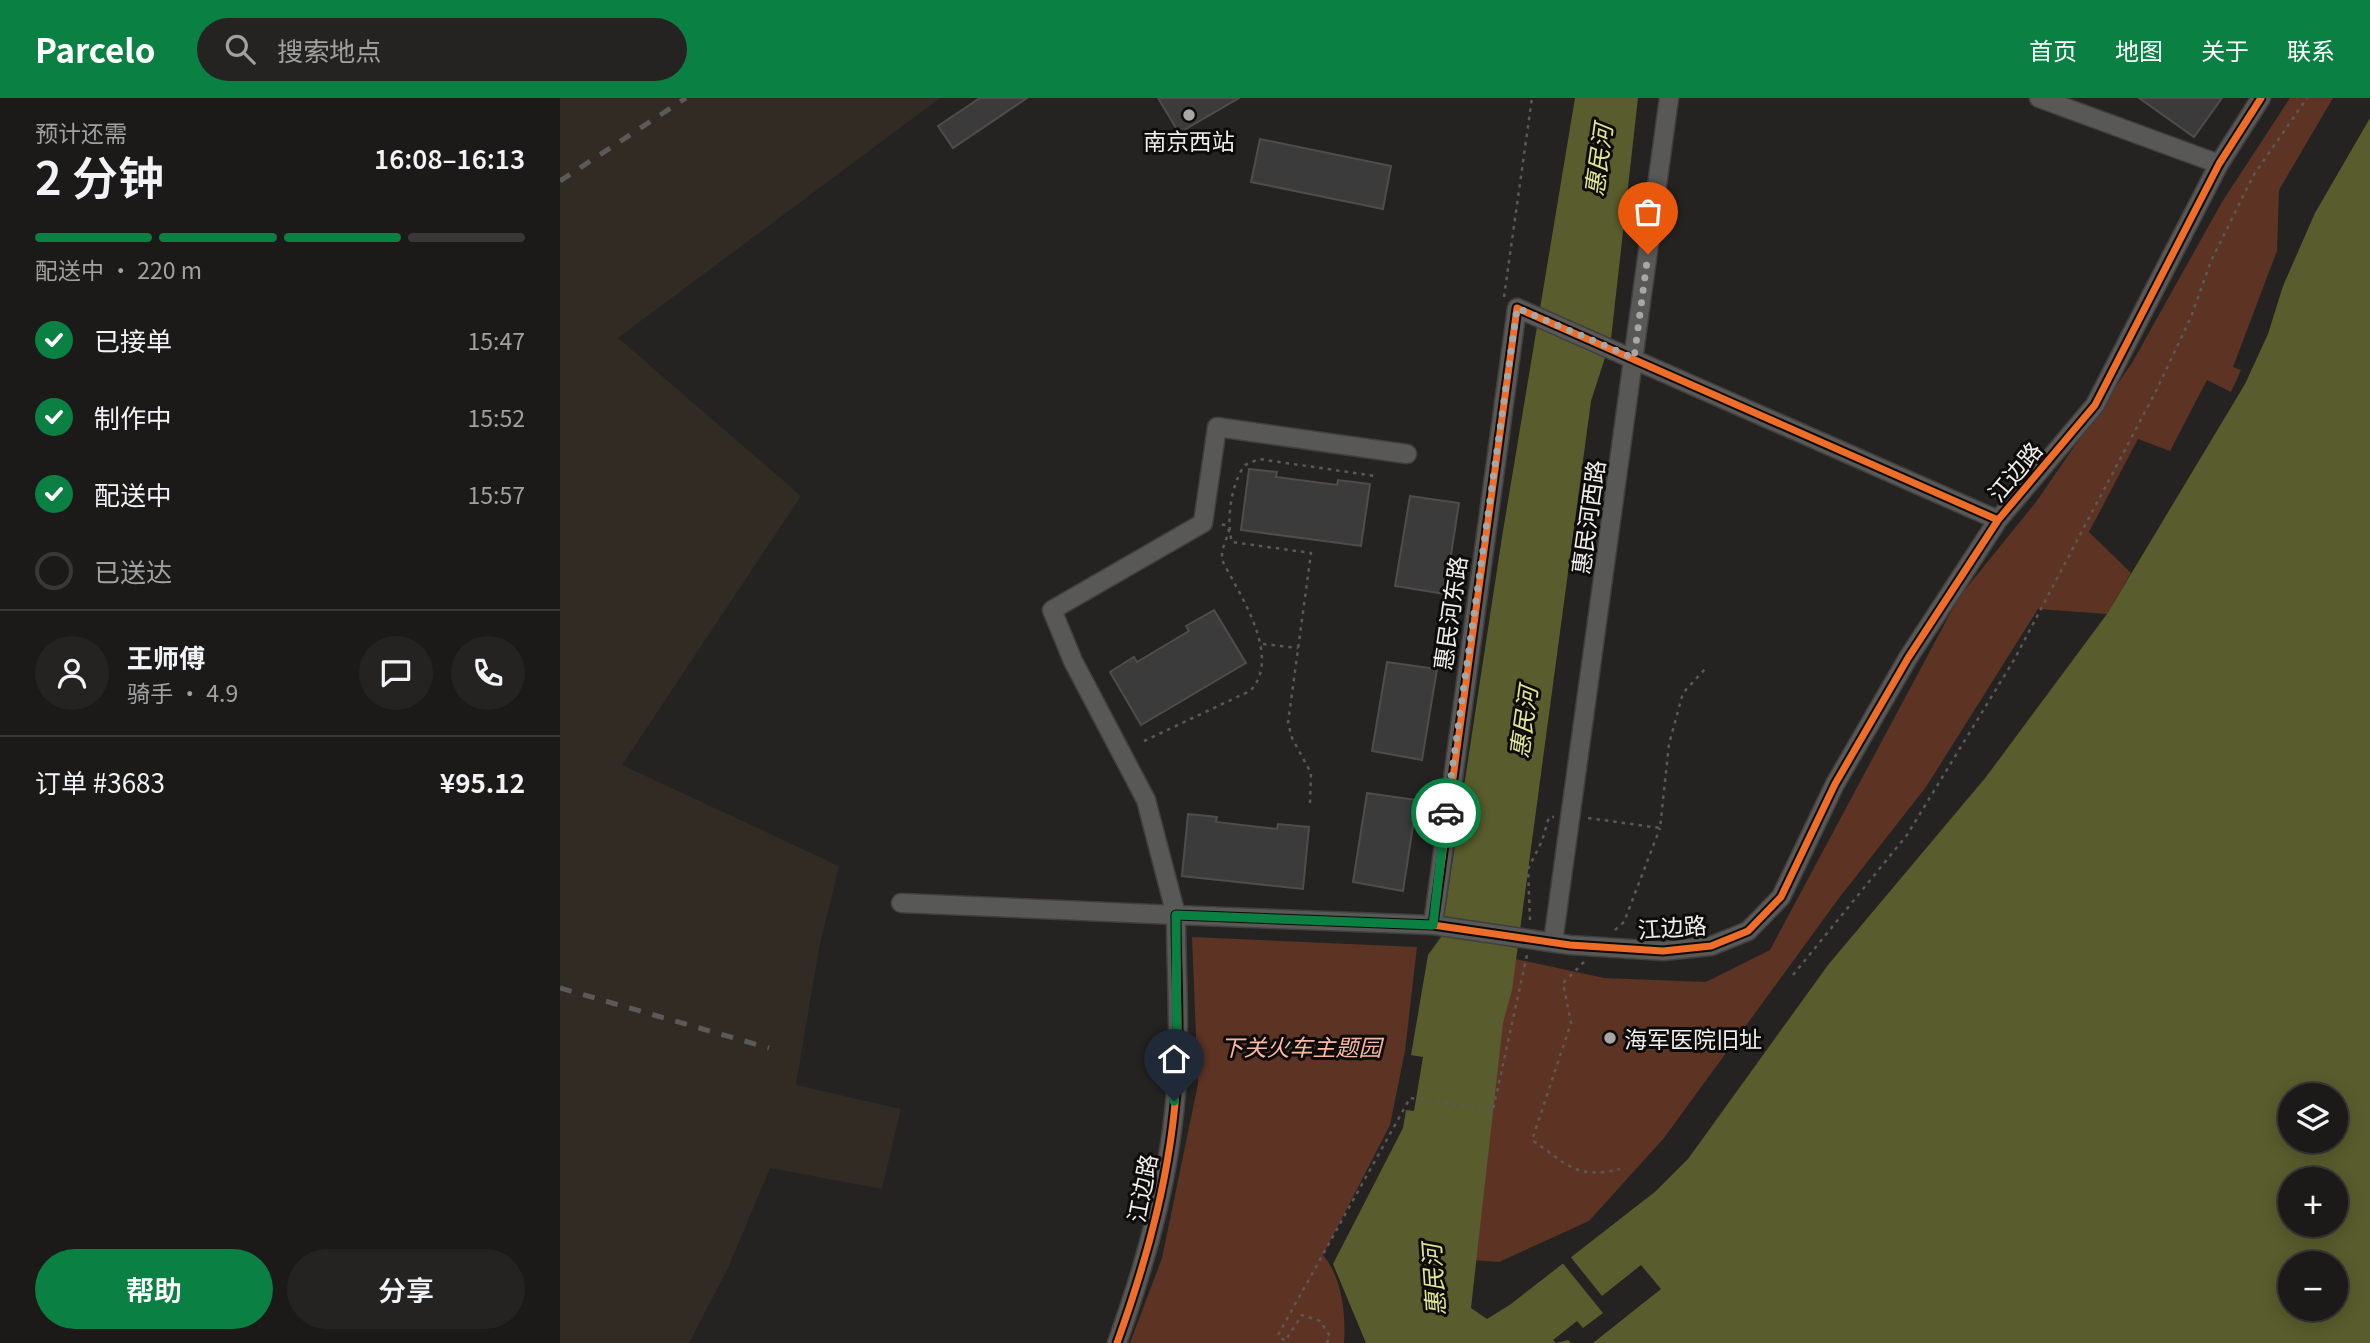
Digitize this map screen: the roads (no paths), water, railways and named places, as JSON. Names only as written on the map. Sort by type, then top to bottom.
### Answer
[{"type":"street","name":"惠民河西路","points":[[1553,942],[1629,356],[1670,98]]},
{"type":"street","points":[[2039,98],[2219,164]]},
{"type":"street","name":"江边路","points":[[1117,1343],[1142,1274],[1166,1175],[1177,1076],[1176,915],[1433,925],[1530,939],[1663,951],[1710,946],[1748,931],[1781,897],[1835,784],[1908,657],[1998,520],[2095,405],[2219,164],[2261,98]]},
{"type":"street","name":"惠民河东路","points":[[1433,925],[1522,309],[1629,356]]},
{"type":"street","points":[[1629,356],[1998,520]]},
{"type":"street","points":[[901,903],[1176,915],[1146,800],[1073,661],[1052,610],[1203,521],[1217,427],[1407,454]]},
{"type":"water","name":"惠民河","points":[[1575,98],[1638,98],[1611,339],[1591,401],[1512,990],[1503,1023],[1471,1308],[1487,1319],[1511,1304],[1656,1191],[1688,1159],[1828,965],[1986,777],[2107,614],[2245,384],[2268,334],[2283,286],[2315,213],[2370,118],[2370,1343],[1366,1343],[1333,1264],[1403,1128],[1406,1110],[1414,1111],[1423,1057],[1411,1055],[1428,955],[1441,937],[1502,537]]},
{"type":"railway","points":[[560,181],[686,98]]},
{"type":"railway","points":[[560,988],[769,1048]]},
{"type":"place","name":"南京西站","points":[[1189,115]]},
{"type":"place","name":"海军医院旧址","points":[[1610,1038]]},
{"type":"park label","name":"下关火车主题园","points":[[1301,1046]]}]
